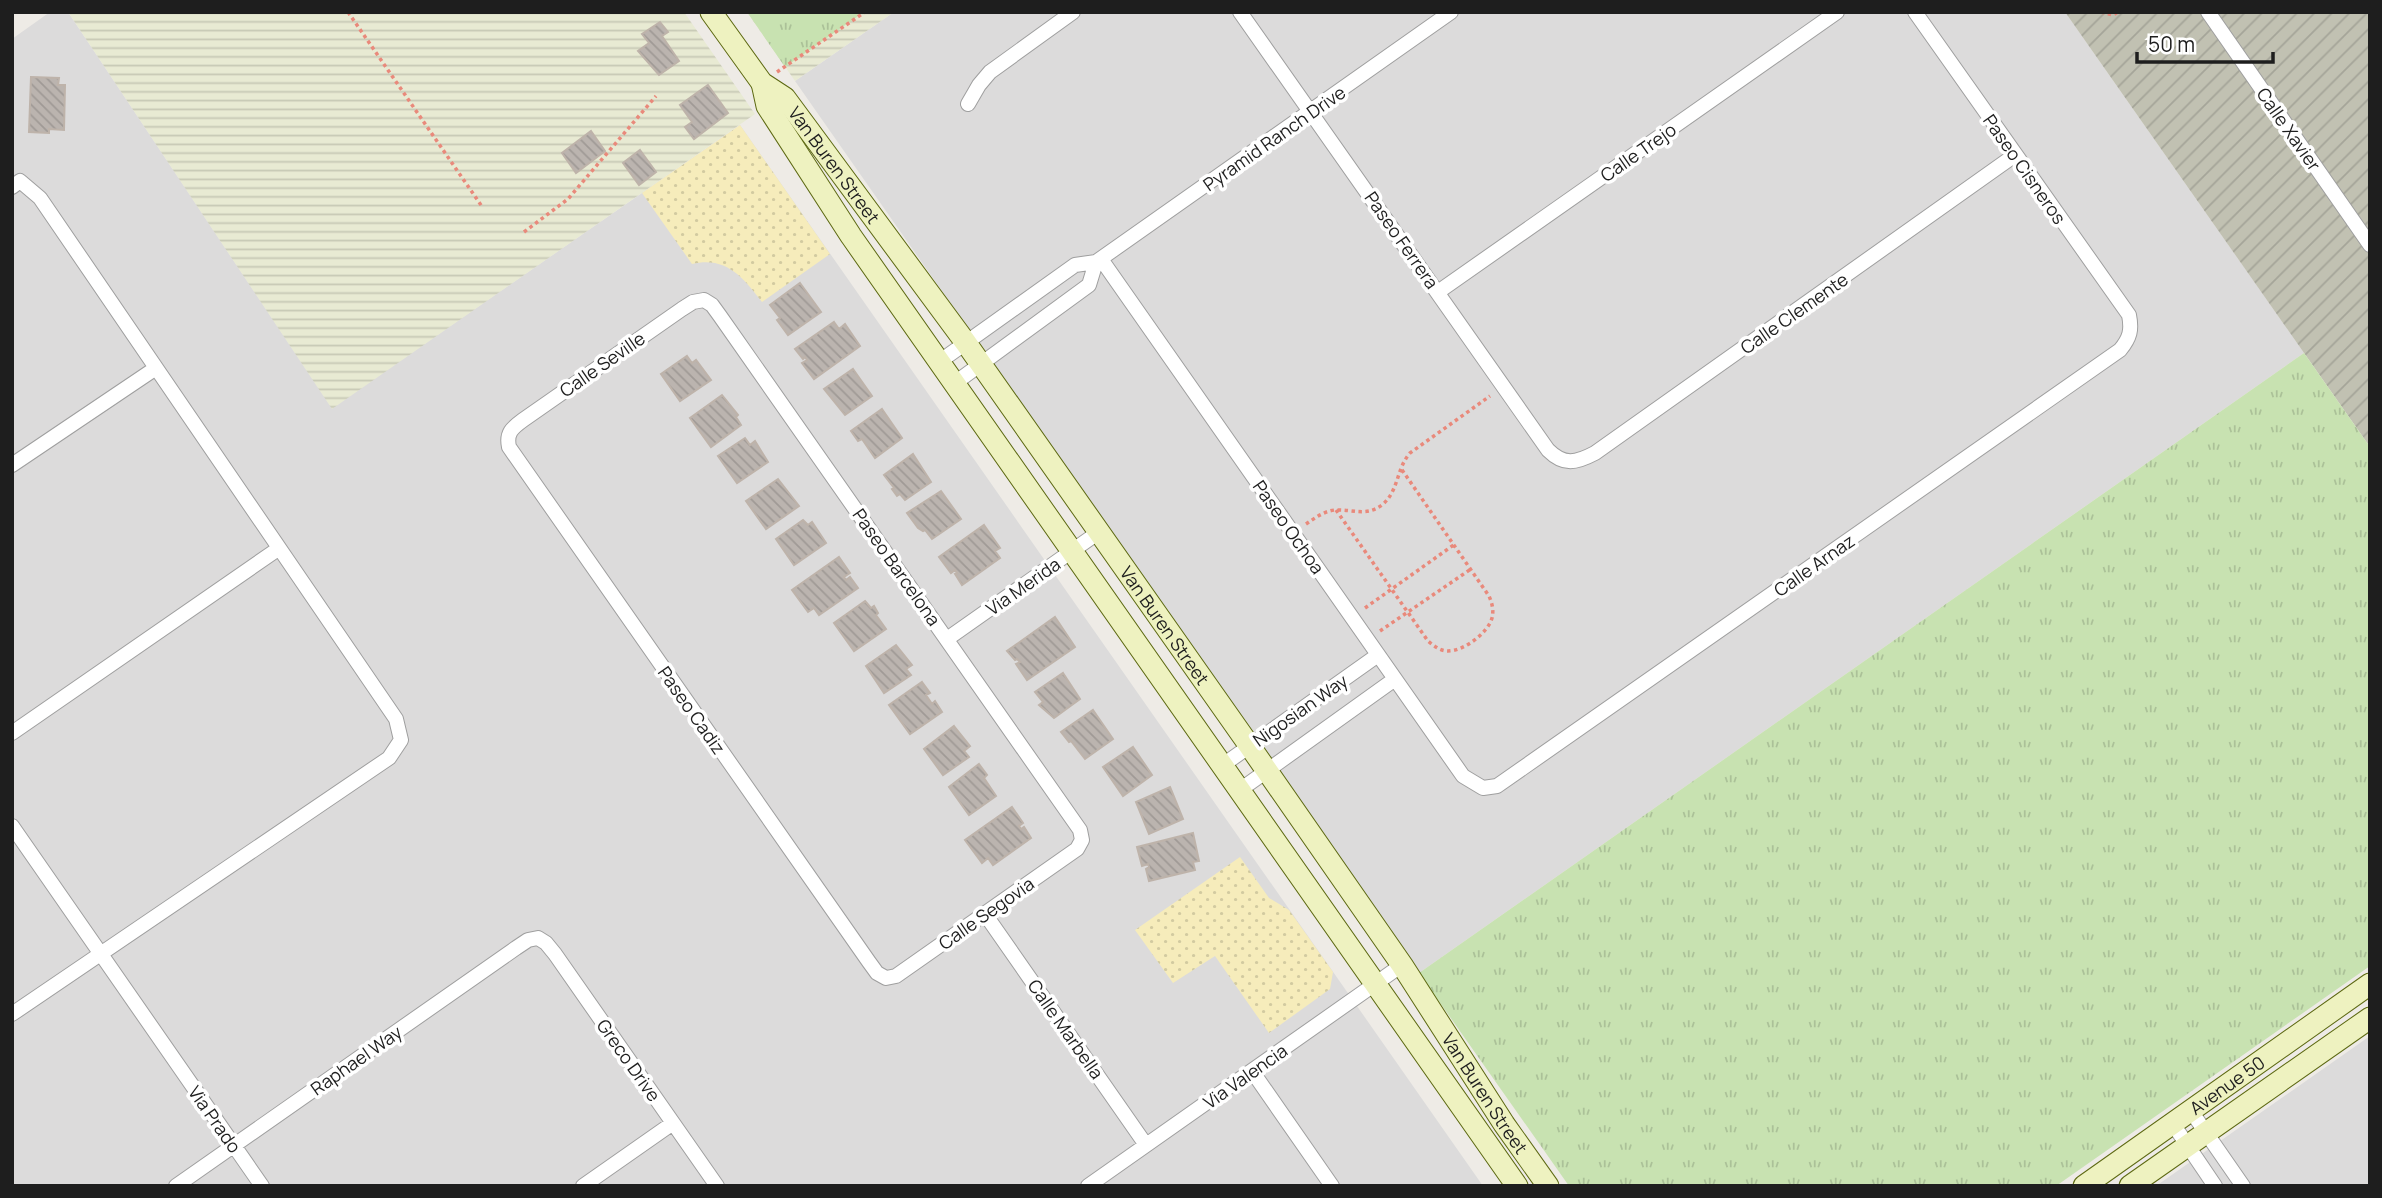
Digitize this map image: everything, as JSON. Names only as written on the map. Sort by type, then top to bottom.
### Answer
[{"type":"street","name":"Van Buren Street","points":[[711,12],[762,83],[785,98],[966,343],[1402,965],[1504,1124],[1548,1186]]},
{"type":"street","points":[[968,104],[990,72],[1073,12]]},
{"type":"street","name":"Paseo Ferrera","points":[[1240,12],[1548,450],[1557,458],[1568,461]]},
{"type":"street","name":"Pyramid Ranch Drive","points":[[939,362],[1075,265],[1098,261],[1451,12]]},
{"type":"street","name":"Calle Trejo","points":[[1438,292],[1838,12]]},
{"type":"street","name":"Paseo Cisneros","points":[[1915,12],[2129,315],[2131,327]]},
{"type":"street","name":"Calle Xavier","points":[[2208,12],[2370,245]]},
{"type":"street","name":"Van Buren Street","points":[[762,83],[766,106],[851,236],[1517,1186]]},
{"type":"street","name":"Calle Clemente","points":[[1568,461],[1581,460],[1595,453],[2015,155]]},
{"type":"street","points":[[12,187],[20,181],[40,198],[396,719],[401,740],[388,758],[12,1014]]},
{"type":"street","name":"Pyramid Ranch Drive","points":[[955,383],[1089,285],[1098,261]]},
{"type":"street","name":"Paseo Ochoa","points":[[1098,261],[1463,776],[1483,788]]},
{"type":"street","name":"Calle Seville","points":[[507,438],[512,428],[534,412],[682,309],[693,302],[704,300]]},
{"type":"street","name":"Paseo Barcelona","points":[[704,300],[712,305],[720,316],[947,639],[1073,819],[1080,830],[1082,840]]},
{"type":"street","name":"Calle Arnaz","points":[[1483,788],[1496,786],[1513,775],[2120,350],[2129,340],[2131,327]]},
{"type":"street","points":[[12,465],[156,368]]},
{"type":"street","name":"Paseo Cadiz","points":[[507,438],[516,458],[774,827],[877,973],[886,978]]},
{"type":"street","name":"Via Merida","points":[[947,639],[1099,532]]},
{"type":"street","points":[[12,733],[278,549]]},
{"type":"street","name":"Nigosian Way","points":[[1223,765],[1378,655]]},
{"type":"street","name":"Nigosian Way","points":[[1240,790],[1395,679]]},
{"type":"street","name":"Via Prado","points":[[12,826],[262,1186]]},
{"type":"street","name":"Calle Segovia","points":[[886,978],[896,976],[1066,858],[1077,849],[1082,840]]},
{"type":"street","name":"Calle Marbella","points":[[985,914],[1146,1145]]},
{"type":"street","name":"Greco Drive","points":[[538,939],[546,943],[555,954],[717,1186]]},
{"type":"street","name":"Raphael Way","points":[[176,1186],[516,948],[528,940],[538,939]]},
{"type":"street","name":"Via Valencia","points":[[1088,1186],[1402,965]]},
{"type":"street","name":"Avenue 50","points":[[2084,1186],[2370,984]]},
{"type":"street","name":"Avenue 50","points":[[2130,1186],[2370,1018]]},
{"type":"street","points":[[1252,1071],[1332,1186]]},
{"type":"street","points":[[2191,1111],[2244,1186]]},
{"type":"street","points":[[583,1186],[673,1123]]},
{"type":"street","points":[[2173,1124],[2215,1186]]},
{"type":"path","points":[[348,12],[483,208]]},
{"type":"path","points":[[762,83],[865,12]]},
{"type":"path","points":[[2101,12],[2113,15],[2119,12]]},
{"type":"path","points":[[524,232],[568,199],[656,96]]},
{"type":"path","points":[[1293,533],[1322,513],[1336,510],[1360,513],[1371,511],[1383,504],[1396,484],[1400,467],[1410,453],[1504,387]]},
{"type":"path","points":[[1336,510],[1428,641],[1436,648],[1448,651],[1459,649],[1474,640],[1488,628],[1492,617],[1493,606],[1489,596],[1400,467]]},
{"type":"path","points":[[1351,617],[1455,544]]},
{"type":"path","points":[[1368,640],[1471,569]]},
{"type":"shaded area","points":[[50,12],[68,12],[332,408],[740,125],[1483,1186],[12,1186],[12,39]]},
{"type":"shaded area","points":[[68,12],[684,12],[755,114],[332,409]]},
{"type":"shaded area","points":[[747,12],[894,12],[795,81]]},
{"type":"shaded area","points":[[894,12],[2065,12],[2304,353],[1419,973],[795,81]]},
{"type":"shaded area","points":[[2065,12],[2370,12],[2370,447],[2304,353]]},
{"type":"shaded area","points":[[2370,1036],[2370,1186],[2156,1186]]},
{"type":"green space","points":[[747,12],[864,12],[785,67]]},
{"type":"green space","points":[[2304,353],[2370,447],[2370,966],[2056,1186],[1569,1186],[1419,973]]},
{"type":"sand","points":[[740,125],[830,254],[762,302],[741,277],[725,266],[704,262],[692,264],[642,193]]},
{"type":"sand","points":[[1240,857],[1269,898],[1289,910],[1333,972],[1330,989],[1269,1033],[1215,956],[1173,983],[1135,930]]},
{"type":"building","points":[[660,22],[668,32],[662,36],[679,61],[659,75],[638,51],[649,43],[642,34]]},
{"type":"building","points":[[31,77],[59,78],[58,85],[65,85],[64,130],[49,129],[49,133],[29,132]]},
{"type":"building","points":[[708,85],[728,113],[694,139],[685,127],[692,122],[680,105]]},
{"type":"building","points":[[591,131],[605,151],[576,173],[562,153]]},
{"type":"building","points":[[640,150],[656,172],[639,185],[623,163]]},
{"type":"building","points":[[800,283],[821,312],[788,335],[770,305]]},
{"type":"building","points":[[834,322],[839,329],[845,324],[860,346],[814,379],[802,363],[807,360],[795,349]]},
{"type":"building","points":[[687,356],[692,363],[696,360],[711,380],[680,401],[661,374]]},
{"type":"building","points":[[853,369],[872,396],[845,415],[824,389]]},
{"type":"building","points":[[722,395],[738,415],[736,417],[741,425],[711,447],[690,418]]},
{"type":"building","points":[[882,409],[902,438],[875,458],[862,439],[858,441],[851,431]]},
{"type":"building","points":[[745,438],[750,445],[755,441],[768,462],[737,483],[718,456]]},
{"type":"building","points":[[913,454],[931,482],[905,500],[900,494],[897,496],[884,475]]},
{"type":"building","points":[[778,479],[799,506],[766,529],[746,501]]},
{"type":"building","points":[[941,491],[961,519],[932,539],[925,530],[918,528],[907,513]]},
{"type":"building","points":[[803,520],[808,525],[812,522],[826,543],[794,565],[776,539]]},
{"type":"building","points":[[984,525],[1000,548],[995,551],[1000,558],[962,585],[955,570],[951,573],[939,557]]},
{"type":"building","points":[[839,557],[850,573],[844,577],[846,580],[850,577],[858,588],[819,615],[814,608],[808,612],[792,590]]},
{"type":"building","points":[[865,601],[871,608],[874,606],[878,613],[876,615],[886,629],[854,651],[834,623]]},
{"type":"building","points":[[1055,617],[1075,647],[1027,680],[1016,664],[1020,662],[1007,651]]},
{"type":"building","points":[[896,645],[912,665],[906,669],[911,675],[884,693],[866,666]]},
{"type":"building","points":[[1063,673],[1080,699],[1054,718],[1039,705],[1043,702],[1035,692]]},
{"type":"building","points":[[922,682],[930,693],[926,695],[932,704],[935,701],[942,712],[910,734],[889,705]]},
{"type":"building","points":[[1093,710],[1113,739],[1085,759],[1061,732]]},
{"type":"building","points":[[954,726],[970,746],[964,751],[969,757],[943,775],[924,749]]},
{"type":"building","points":[[1133,747],[1152,775],[1123,796],[1103,767]]},
{"type":"building","points":[[979,764],[987,775],[984,778],[996,796],[969,815],[949,787]]},
{"type":"building","points":[[1170,787],[1183,819],[1149,834],[1136,802]]},
{"type":"building","points":[[1012,807],[1023,823],[1019,826],[1021,829],[1024,827],[1031,838],[993,865],[988,858],[982,863],[965,840]]},
{"type":"building","points":[[1193,833],[1199,861],[1193,862],[1195,870],[1149,881],[1146,869],[1148,864],[1142,866],[1137,847]]}]
